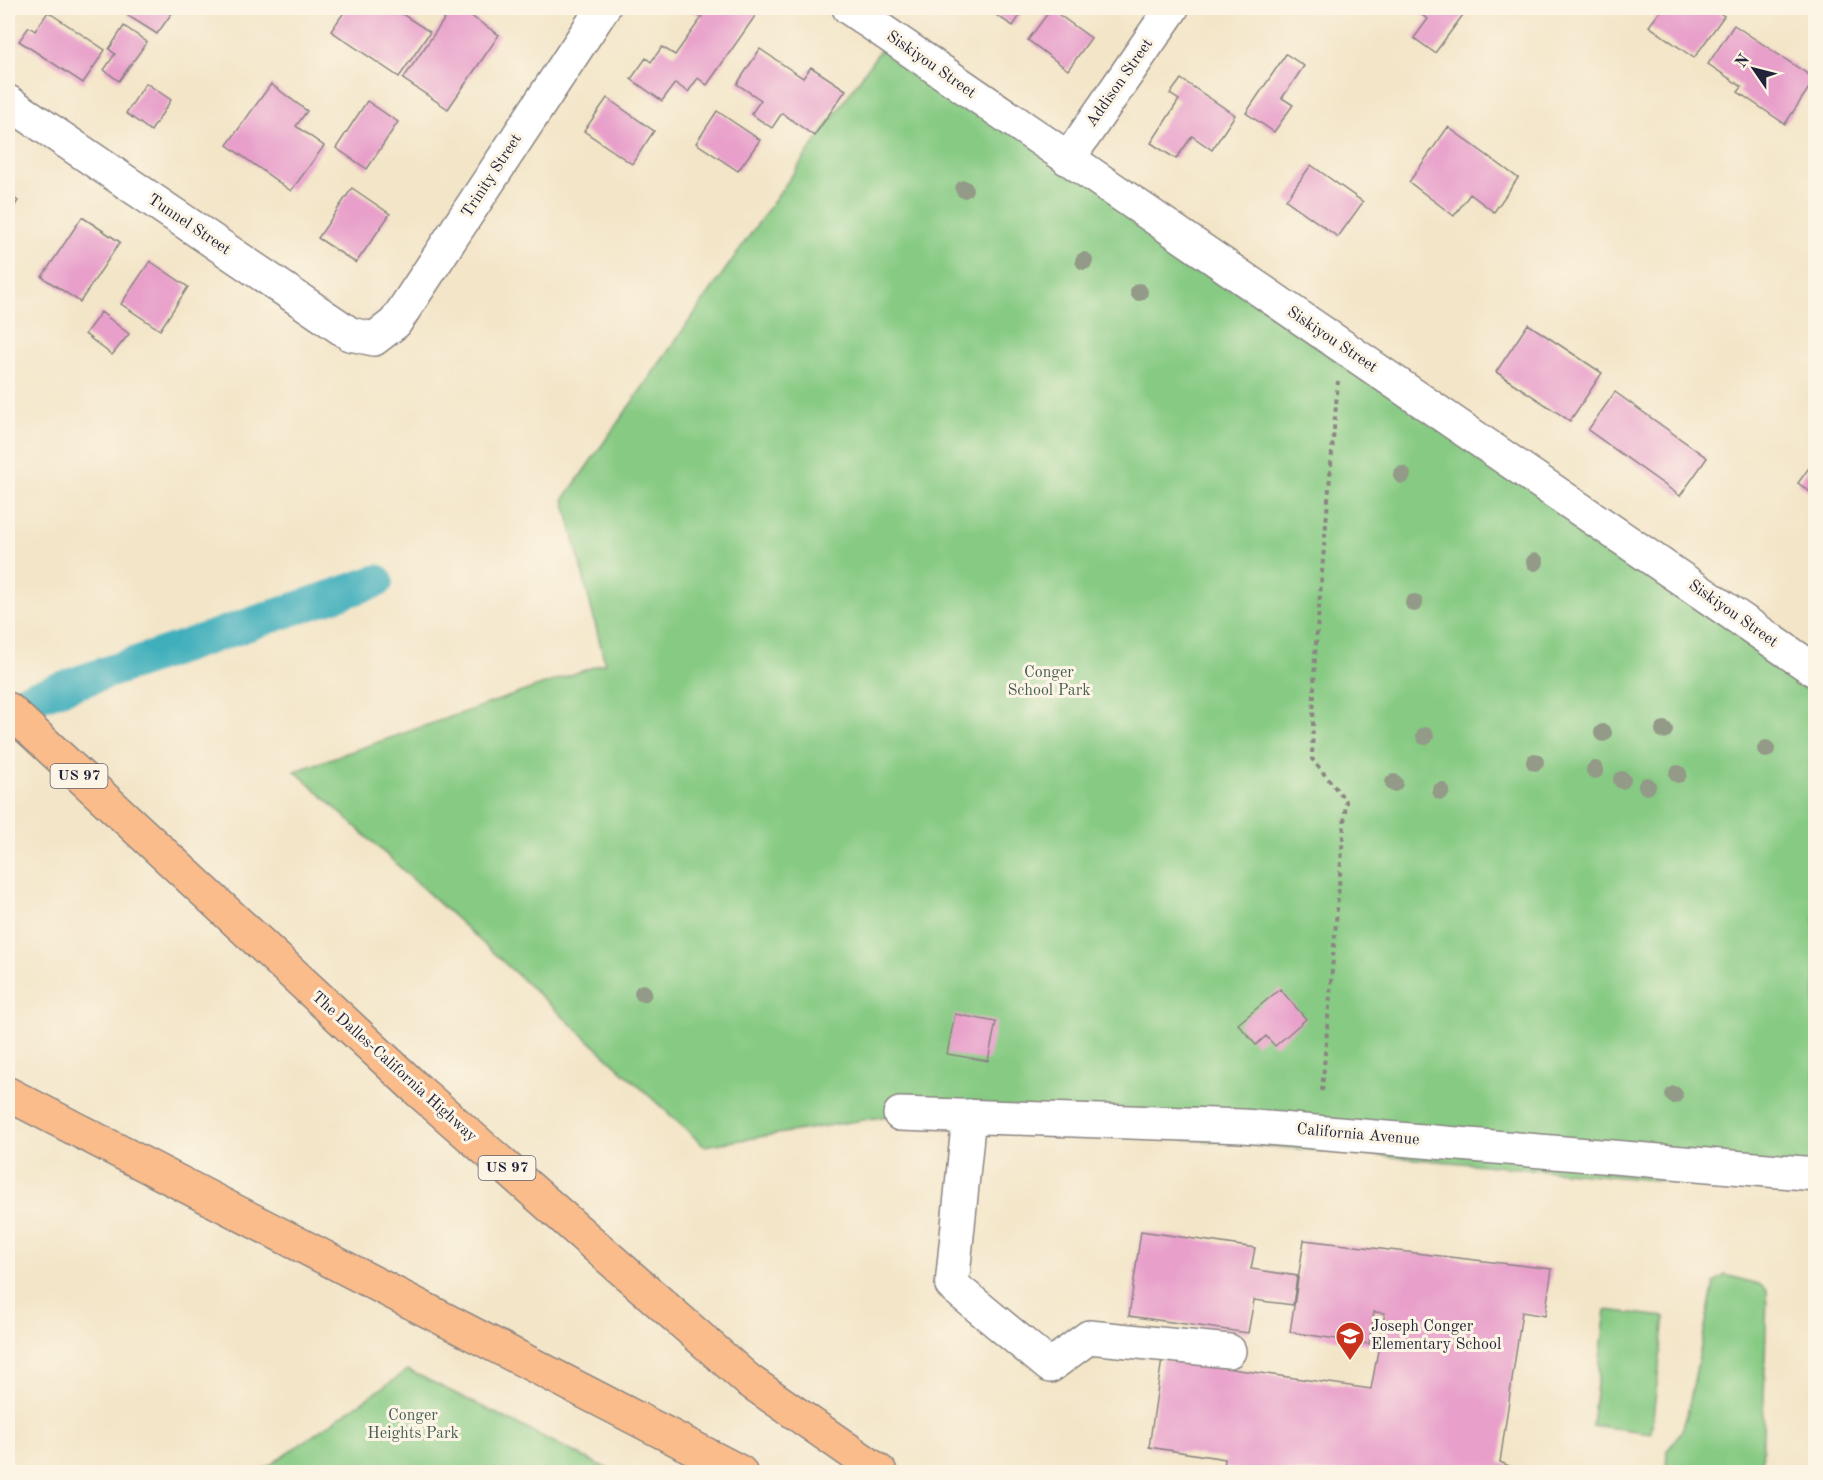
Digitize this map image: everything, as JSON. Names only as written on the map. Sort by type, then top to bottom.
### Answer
[{"type":"highway","name":"The Dalles-California Highway","points":[[8,709],[419,1091],[748,1380],[880,1473]]},
{"type":"highway","points":[[8,1094],[740,1473]]},
{"type":"street","name":"Trinity Street","points":[[374,339],[395,323],[603,8]]},
{"type":"street","name":"Siskiyou Street","points":[[849,8],[1815,671]]},
{"type":"street","name":"Addison Street","points":[[1068,159],[1172,8]]},
{"type":"street","name":"Tunnel Street","points":[[8,102],[350,334],[374,339]]},
{"type":"street","name":"California Avenue","points":[[900,1114],[1243,1126],[1815,1174]]},
{"type":"street","points":[[969,1116],[952,1285],[1050,1366],[1089,1337],[1229,1351]]},
{"type":"path","points":[[1322,1091],[1346,801],[1312,759],[1315,655],[1336,385],[1352,353]]},
{"type":"green space","name":"Conger School Park","points":[[890,36],[1815,673],[1815,1194],[900,1114],[704,1146],[295,771],[605,663],[564,499]]},
{"type":"green space","points":[[1725,1275],[1759,1284],[1767,1291],[1762,1472],[1666,1472],[1667,1451],[1682,1430],[1687,1415],[1714,1283]]},
{"type":"green space","points":[[1606,1310],[1665,1317],[1651,1433],[1592,1425]]},
{"type":"green space","name":"Conger Heights Park","points":[[408,1370],[614,1472],[260,1472]]},
{"type":"building","points":[[132,8],[170,8],[174,10],[157,34],[127,15]]},
{"type":"building","points":[[347,8],[393,8],[430,32],[399,77],[331,31]]},
{"type":"building","points":[[452,8],[459,8],[499,35],[448,109],[403,79]]},
{"type":"building","points":[[687,8],[760,9],[707,85],[698,78],[688,92],[675,83],[662,101],[631,79],[646,58],[651,62],[662,47],[675,55],[702,17]]},
{"type":"building","points":[[985,8],[1025,8],[1013,26]]},
{"type":"building","points":[[1411,8],[1468,8],[1435,53],[1414,38],[1428,19]]},
{"type":"building","points":[[1663,8],[1713,8],[1724,16],[1694,58],[1649,26]]},
{"type":"building","points":[[1051,9],[1091,38],[1068,70],[1028,40]]},
{"type":"building","points":[[48,12],[105,50],[83,83],[19,41],[29,27],[35,31]]},
{"type":"building","points":[[1734,25],[1815,79],[1785,124],[1738,92],[1742,87],[1708,64]]},
{"type":"building","points":[[124,26],[147,42],[119,81],[104,70],[115,54],[109,49]]},
{"type":"building","points":[[760,49],[803,78],[811,67],[846,90],[814,136],[782,113],[772,128],[751,114],[761,100],[737,84]]},
{"type":"building","points":[[1286,54],[1304,66],[1282,98],[1293,105],[1274,132],[1246,113]]},
{"type":"building","points":[[1181,79],[1235,115],[1212,150],[1192,136],[1176,159],[1151,143],[1179,100],[1170,94]]},
{"type":"building","points":[[146,83],[171,100],[151,131],[126,113]]},
{"type":"building","points":[[271,84],[307,111],[296,126],[324,146],[291,191],[227,145]]},
{"type":"building","points":[[607,98],[654,131],[632,164],[584,131]]},
{"type":"building","points":[[367,101],[398,122],[367,169],[336,148]]},
{"type":"building","points":[[717,111],[760,140],[738,171],[696,143]]},
{"type":"building","points":[[1448,127],[1518,178],[1494,212],[1470,194],[1454,216],[1409,182]]},
{"type":"building","points":[[1311,165],[1363,202],[1338,237],[1286,200]]},
{"type":"building","points":[[352,188],[390,214],[356,263],[318,238]]},
{"type":"building","points":[[8,194],[18,201],[8,215]]},
{"type":"building","points":[[82,217],[120,242],[80,302],[42,277]]},
{"type":"building","points":[[150,261],[188,287],[160,330],[121,304]]},
{"type":"building","points":[[101,312],[129,334],[112,355],[85,334]]},
{"type":"building","points":[[1528,324],[1602,373],[1570,421],[1496,372]]},
{"type":"building","points":[[1615,392],[1707,458],[1680,496],[1588,430]]},
{"type":"building","points":[[1816,458],[1816,496],[1798,483]]},
{"type":"building","points":[[1280,989],[1306,1019],[1275,1046],[1266,1036],[1256,1045],[1238,1024]]},
{"type":"building","points":[[955,1014],[996,1022],[988,1061],[947,1054]]},
{"type":"building","points":[[1141,1231],[1255,1248],[1251,1269],[1297,1276],[1293,1305],[1254,1300],[1248,1333],[1129,1316]]},
{"type":"building","points":[[1304,1240],[1552,1269],[1545,1316],[1522,1312],[1500,1462],[1523,1472],[1254,1472],[1224,1468],[1225,1459],[1149,1447],[1162,1359],[1371,1389],[1385,1313],[1374,1312],[1369,1344],[1290,1332]]},
{"type":"waterway","points":[[8,706],[377,581]]},
{"type":"place","name":"Joseph Conger Elementary School","points":[[1350,1362]]}]
